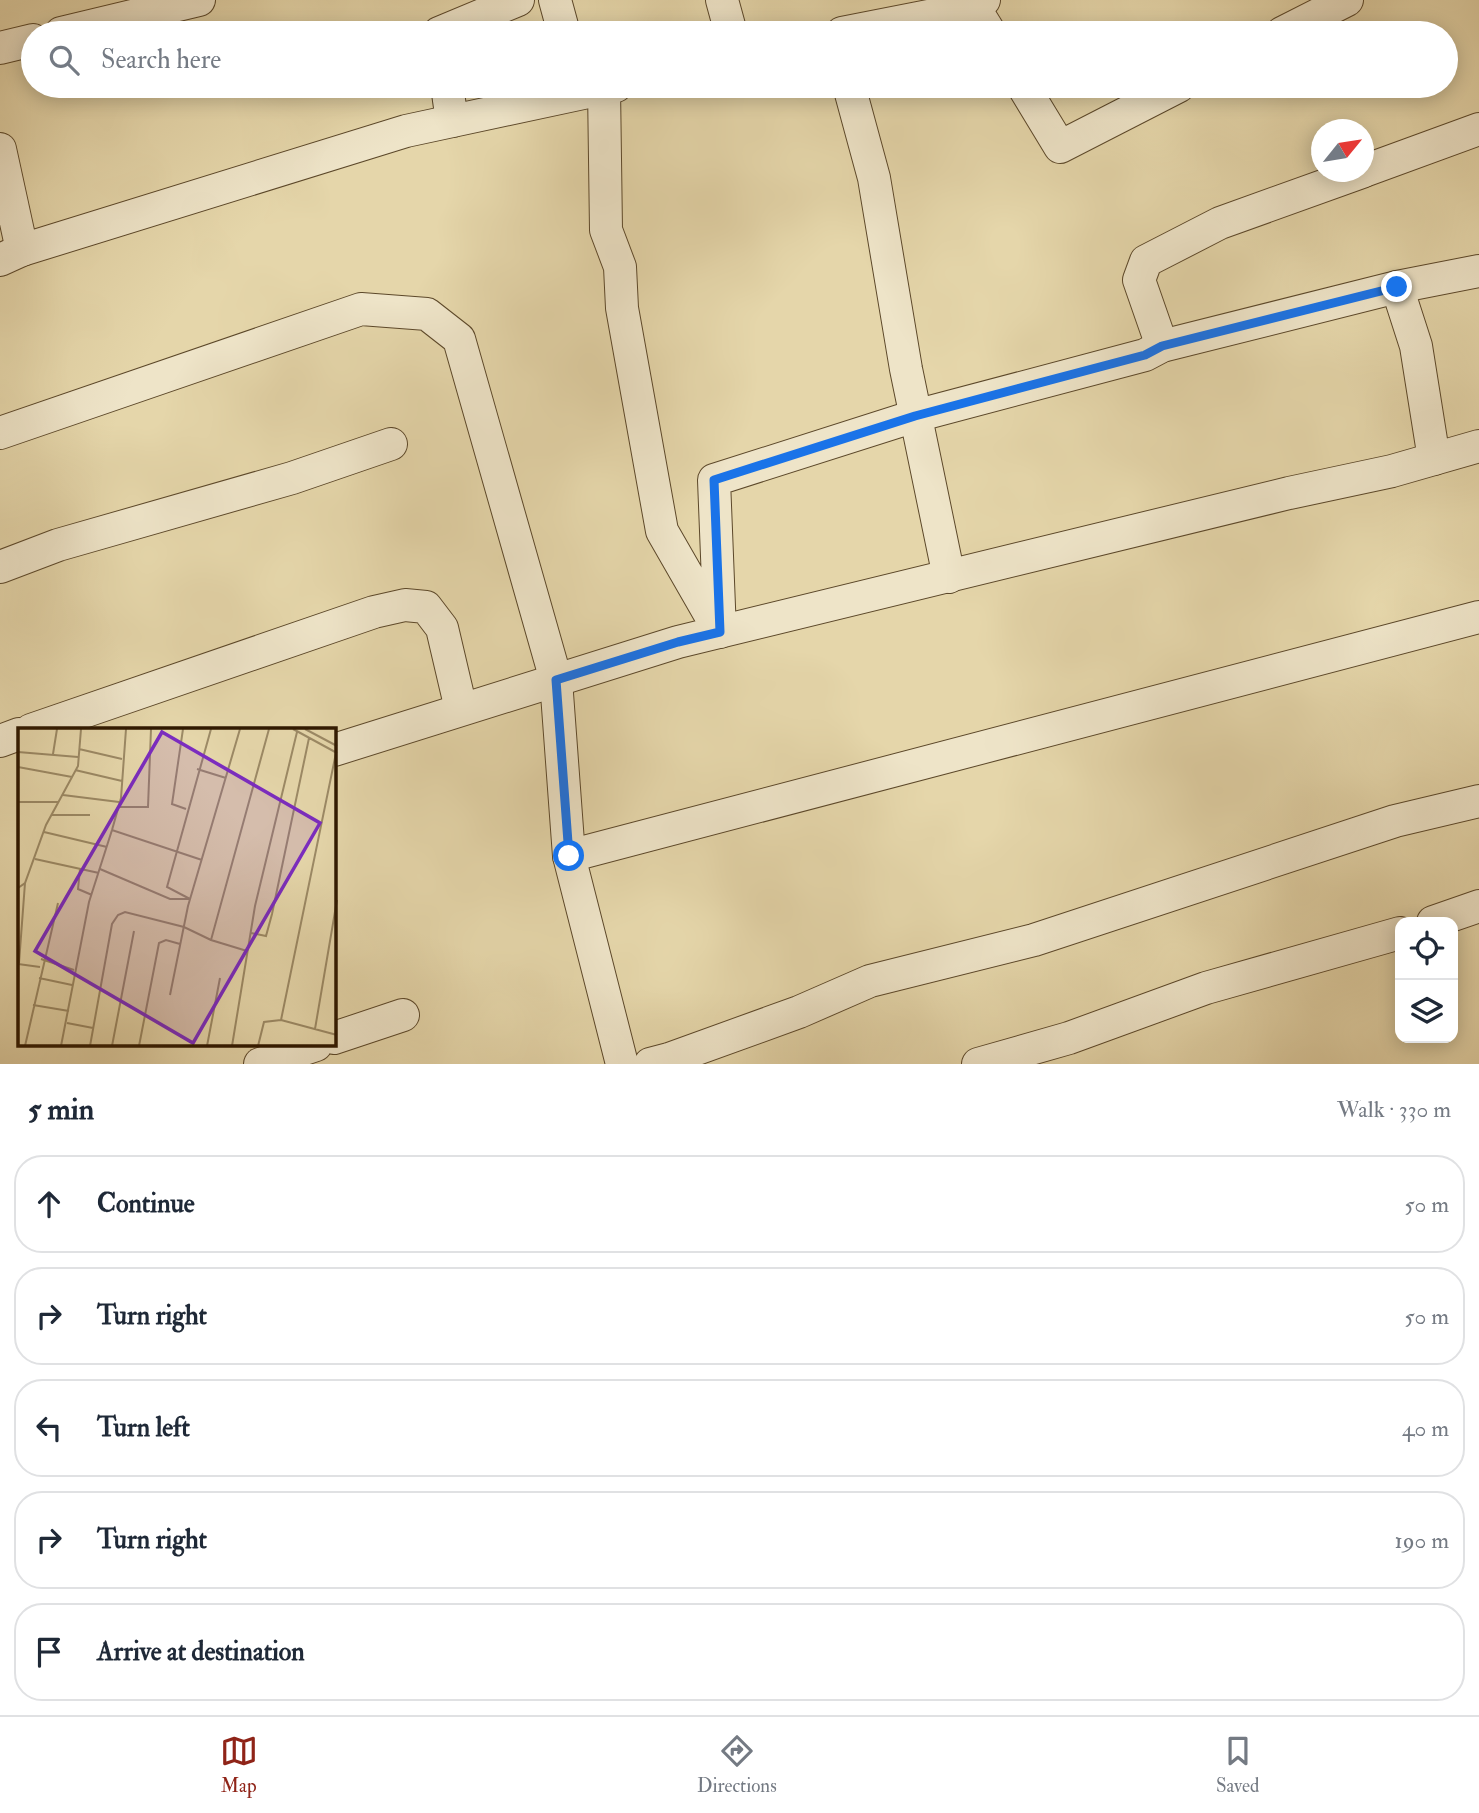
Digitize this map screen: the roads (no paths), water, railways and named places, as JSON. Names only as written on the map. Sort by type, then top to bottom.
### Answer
[{"type":"street","points":[[111,21],[199,0]]},
{"type":"street","points":[[468,21],[518,0]]},
{"type":"street","points":[[555,0],[561,21]]},
{"type":"street","points":[[722,0],[727,21]]},
{"type":"street","points":[[1306,21],[1347,0]]},
{"type":"street","points":[[931,21],[983,14]]},
{"type":"street","points":[[0,48],[21,43]]},
{"type":"street","points":[[449,98],[452,121]]},
{"type":"street","points":[[0,149],[11,255],[406,131],[552,98]]},
{"type":"street","points":[[596,98],[606,230],[620,267],[622,308],[662,531],[720,632]]},
{"type":"street","points":[[852,98],[874,178],[915,416],[949,577]]},
{"type":"street","points":[[1030,98],[1060,147],[1156,98]]},
{"type":"street","points":[[1374,167],[1479,129]]},
{"type":"street","points":[[1162,346],[1139,280],[1146,261],[1220,223],[1333,182]]},
{"type":"street","points":[[720,632],[714,480],[915,416],[1145,355],[1162,346],[1397,287],[1479,271]]},
{"type":"street","points":[[1397,287],[1416,346],[1434,459]]},
{"type":"street","points":[[0,433],[361,309],[427,314],[459,339],[556,680],[569,856],[622,1064]]},
{"type":"street","points":[[0,568],[58,545],[292,478],[391,444]]},
{"type":"street","points":[[336,749],[678,642],[1479,446]]},
{"type":"street","points":[[37,728],[374,611],[405,605],[426,607],[442,628],[461,709]]},
{"type":"street","points":[[569,856],[1479,617]]},
{"type":"street","points":[[0,741],[18,734]]},
{"type":"street","points":[[650,1064],[730,1051],[799,1012],[870,981],[1034,940],[1395,821],[1479,801]]},
{"type":"street","points":[[1447,917],[1479,906]]},
{"type":"street","points":[[978,1064],[1069,1038],[1206,988],[1395,934]]},
{"type":"street","points":[[336,1037],[403,1015]]},
{"type":"street","points":[[260,1064],[313,1046]]}]
